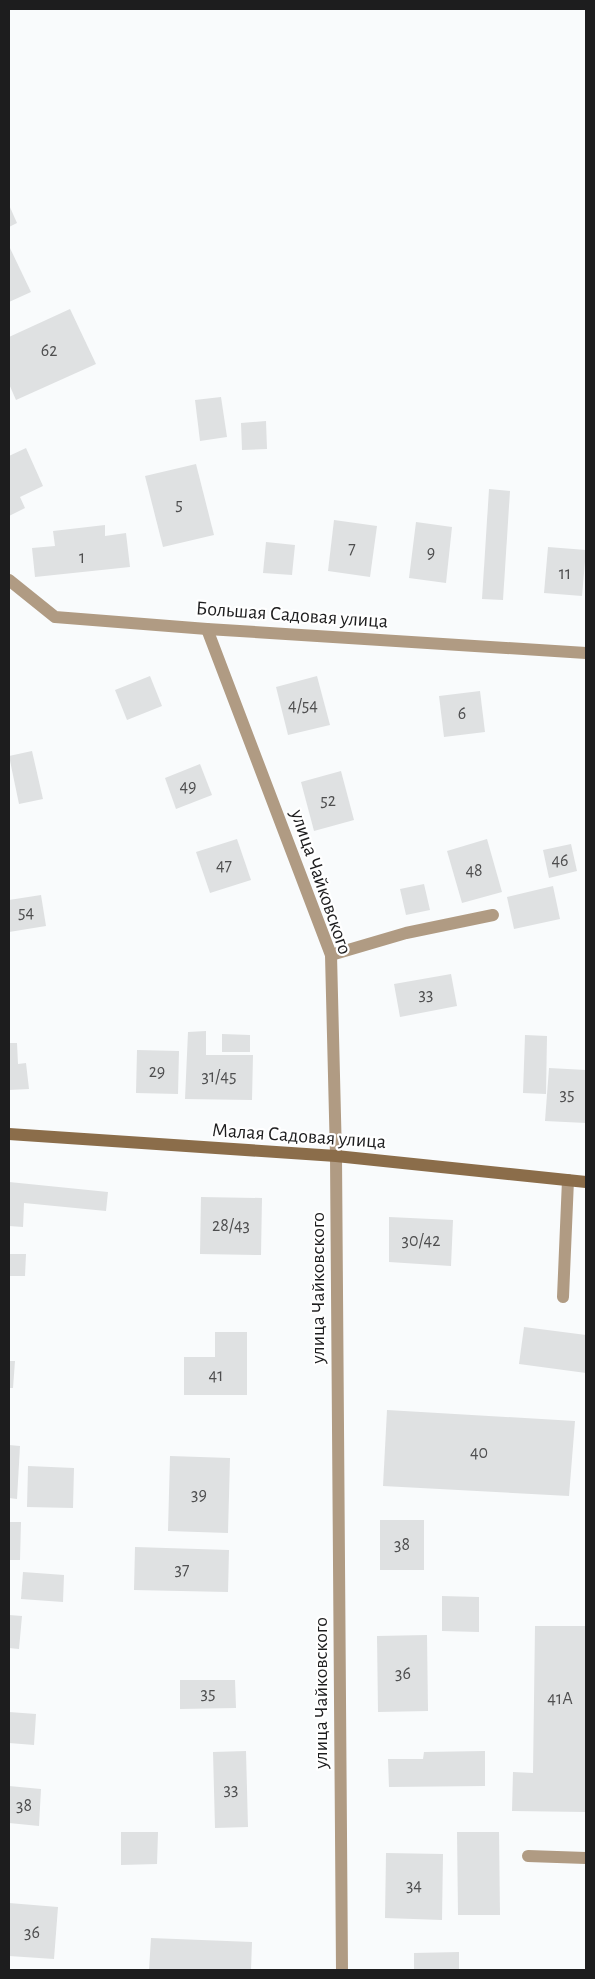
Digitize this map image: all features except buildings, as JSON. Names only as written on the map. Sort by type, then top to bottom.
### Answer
[{"type":"main road","name":"Малая Садовая улица","points":[[9,1134],[336,1156],[586,1182]]},
{"type":"street","name":"Большая Садовая улица","points":[[9,580],[55,617],[207,629],[586,653]]},
{"type":"street","name":"улица Чайковского","points":[[207,629],[331,955],[336,1156],[342,1970]]},
{"type":"street","points":[[331,955],[406,933],[493,915]]},
{"type":"street","points":[[563,1297],[568,1180]]},
{"type":"street","points":[[528,1856],[586,1858]]}]
